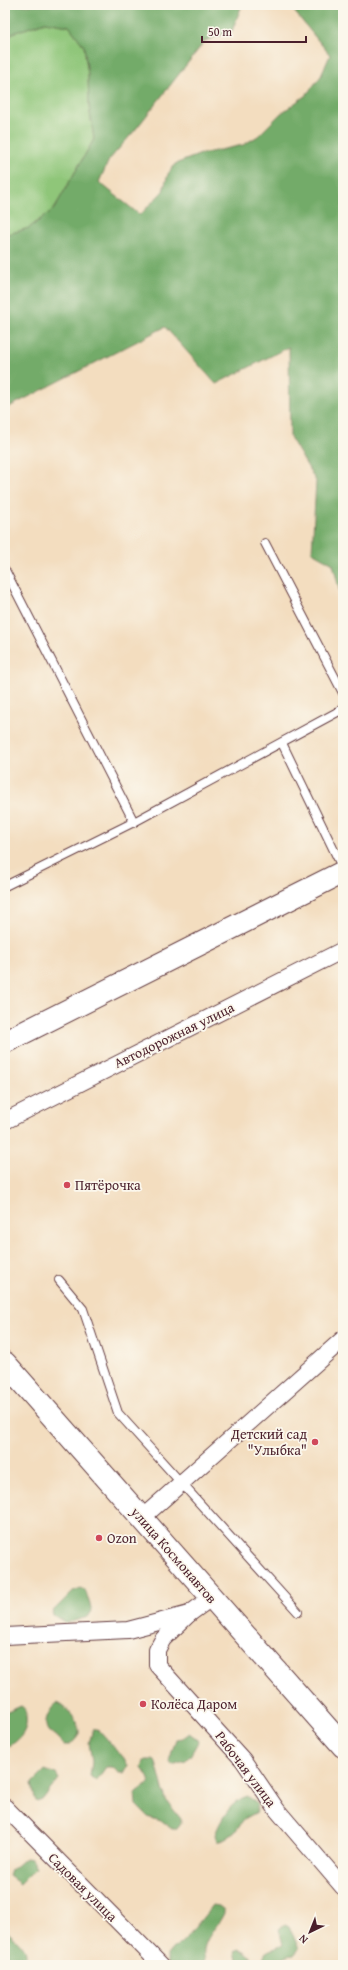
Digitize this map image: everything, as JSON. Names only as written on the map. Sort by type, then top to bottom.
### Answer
[{"type":"main road","points":[[5,1042],[343,872]]},
{"type":"main road","name":"улица Космонавтов","points":[[5,1363],[343,1746]]},
{"type":"street","name":"Автодорожная улица","points":[[5,1121],[343,950]]},
{"type":"street","points":[[142,1518],[343,1339]]},
{"type":"street","points":[[5,1636],[128,1630],[189,1614],[211,1598]]},
{"type":"street","name":"Рабочая улица","points":[[189,1614],[163,1639],[156,1650],[157,1665],[243,1760],[277,1810],[343,1887]]},
{"type":"street","name":"Садовая улица","points":[[5,1808],[161,1965]]},
{"type":"lane","points":[[266,543],[343,693]]},
{"type":"lane","points":[[5,570],[134,822]]},
{"type":"lane","points":[[5,886],[134,822],[343,709]]},
{"type":"lane","points":[[282,743],[343,868]]},
{"type":"lane","points":[[59,1280],[83,1310],[118,1413],[298,1612]]},
{"type":"green space","points":[[5,5],[242,5],[232,31],[205,41],[136,129],[109,160],[99,182],[140,215],[163,191],[168,174],[175,164],[201,154],[243,145],[258,136],[280,114],[306,95],[321,76],[330,55],[289,5],[343,5],[343,605],[333,564],[312,552],[316,481],[290,437],[289,347],[216,384],[165,327],[5,409],[5,235],[29,228],[54,209],[94,139],[89,106],[88,75],[84,46],[69,26],[45,22],[13,33],[5,44]]},
{"type":"green space","points":[[45,22],[69,26],[84,46],[88,75],[89,107],[94,139],[54,209],[29,228],[5,235],[5,44],[13,33]]},
{"type":"green space","points":[[81,1588],[86,1592],[92,1611],[88,1617],[66,1623],[53,1615],[52,1612],[73,1591]]},
{"type":"green space","points":[[57,1703],[61,1704],[68,1711],[75,1720],[79,1729],[78,1737],[70,1745],[63,1745],[58,1737],[49,1732],[47,1728],[47,1716]]},
{"type":"green space","points":[[21,1706],[26,1712],[24,1732],[18,1740],[5,1749],[5,1713]]},
{"type":"green space","points":[[93,1729],[98,1729],[124,1758],[128,1766],[124,1773],[119,1773],[112,1767],[106,1767],[96,1781],[90,1776],[92,1762],[89,1743]]},
{"type":"green space","points":[[189,1733],[196,1738],[198,1742],[190,1756],[185,1761],[172,1765],[169,1761],[176,1739],[182,1738]]},
{"type":"green space","points":[[144,1760],[153,1760],[156,1762],[166,1800],[181,1819],[181,1823],[176,1829],[172,1829],[161,1821],[148,1817],[136,1805],[135,1793],[149,1784],[149,1779],[142,1768]]},
{"type":"green space","points":[[45,1770],[56,1774],[59,1779],[42,1800],[37,1802],[35,1800],[32,1783]]},
{"type":"green space","points":[[248,1796],[257,1804],[257,1812],[244,1819],[234,1833],[220,1841],[217,1841],[215,1835],[231,1806],[242,1798]]},
{"type":"green space","points":[[25,1858],[31,1859],[36,1868],[20,1884],[9,1876],[11,1870]]},
{"type":"green space","points":[[213,1905],[219,1906],[224,1910],[224,1913],[204,1947],[205,1960],[202,1965],[167,1965],[167,1955],[188,1936]]},
{"type":"green space","points":[[285,1924],[289,1926],[299,1949],[294,1955],[290,1955],[269,1965],[264,1965],[261,1961],[266,1952],[283,1945],[279,1929]]},
{"type":"green space","points":[[5,1930],[18,1941],[25,1951],[25,1960],[20,1965],[5,1965],[5,1959],[8,1953],[5,1946]]},
{"type":"green space","points":[[239,1949],[245,1951],[249,1955],[255,1965],[234,1965],[237,1959],[235,1951]]},
{"type":"place","name":"Пятёрочка","points":[[67,1185]]},
{"type":"place","name":"Детский сад \"Улыбка\"","points":[[315,1442]]},
{"type":"place","name":"Ozon","points":[[99,1538]]},
{"type":"place","name":"Колёса Даром","points":[[143,1704]]}]
